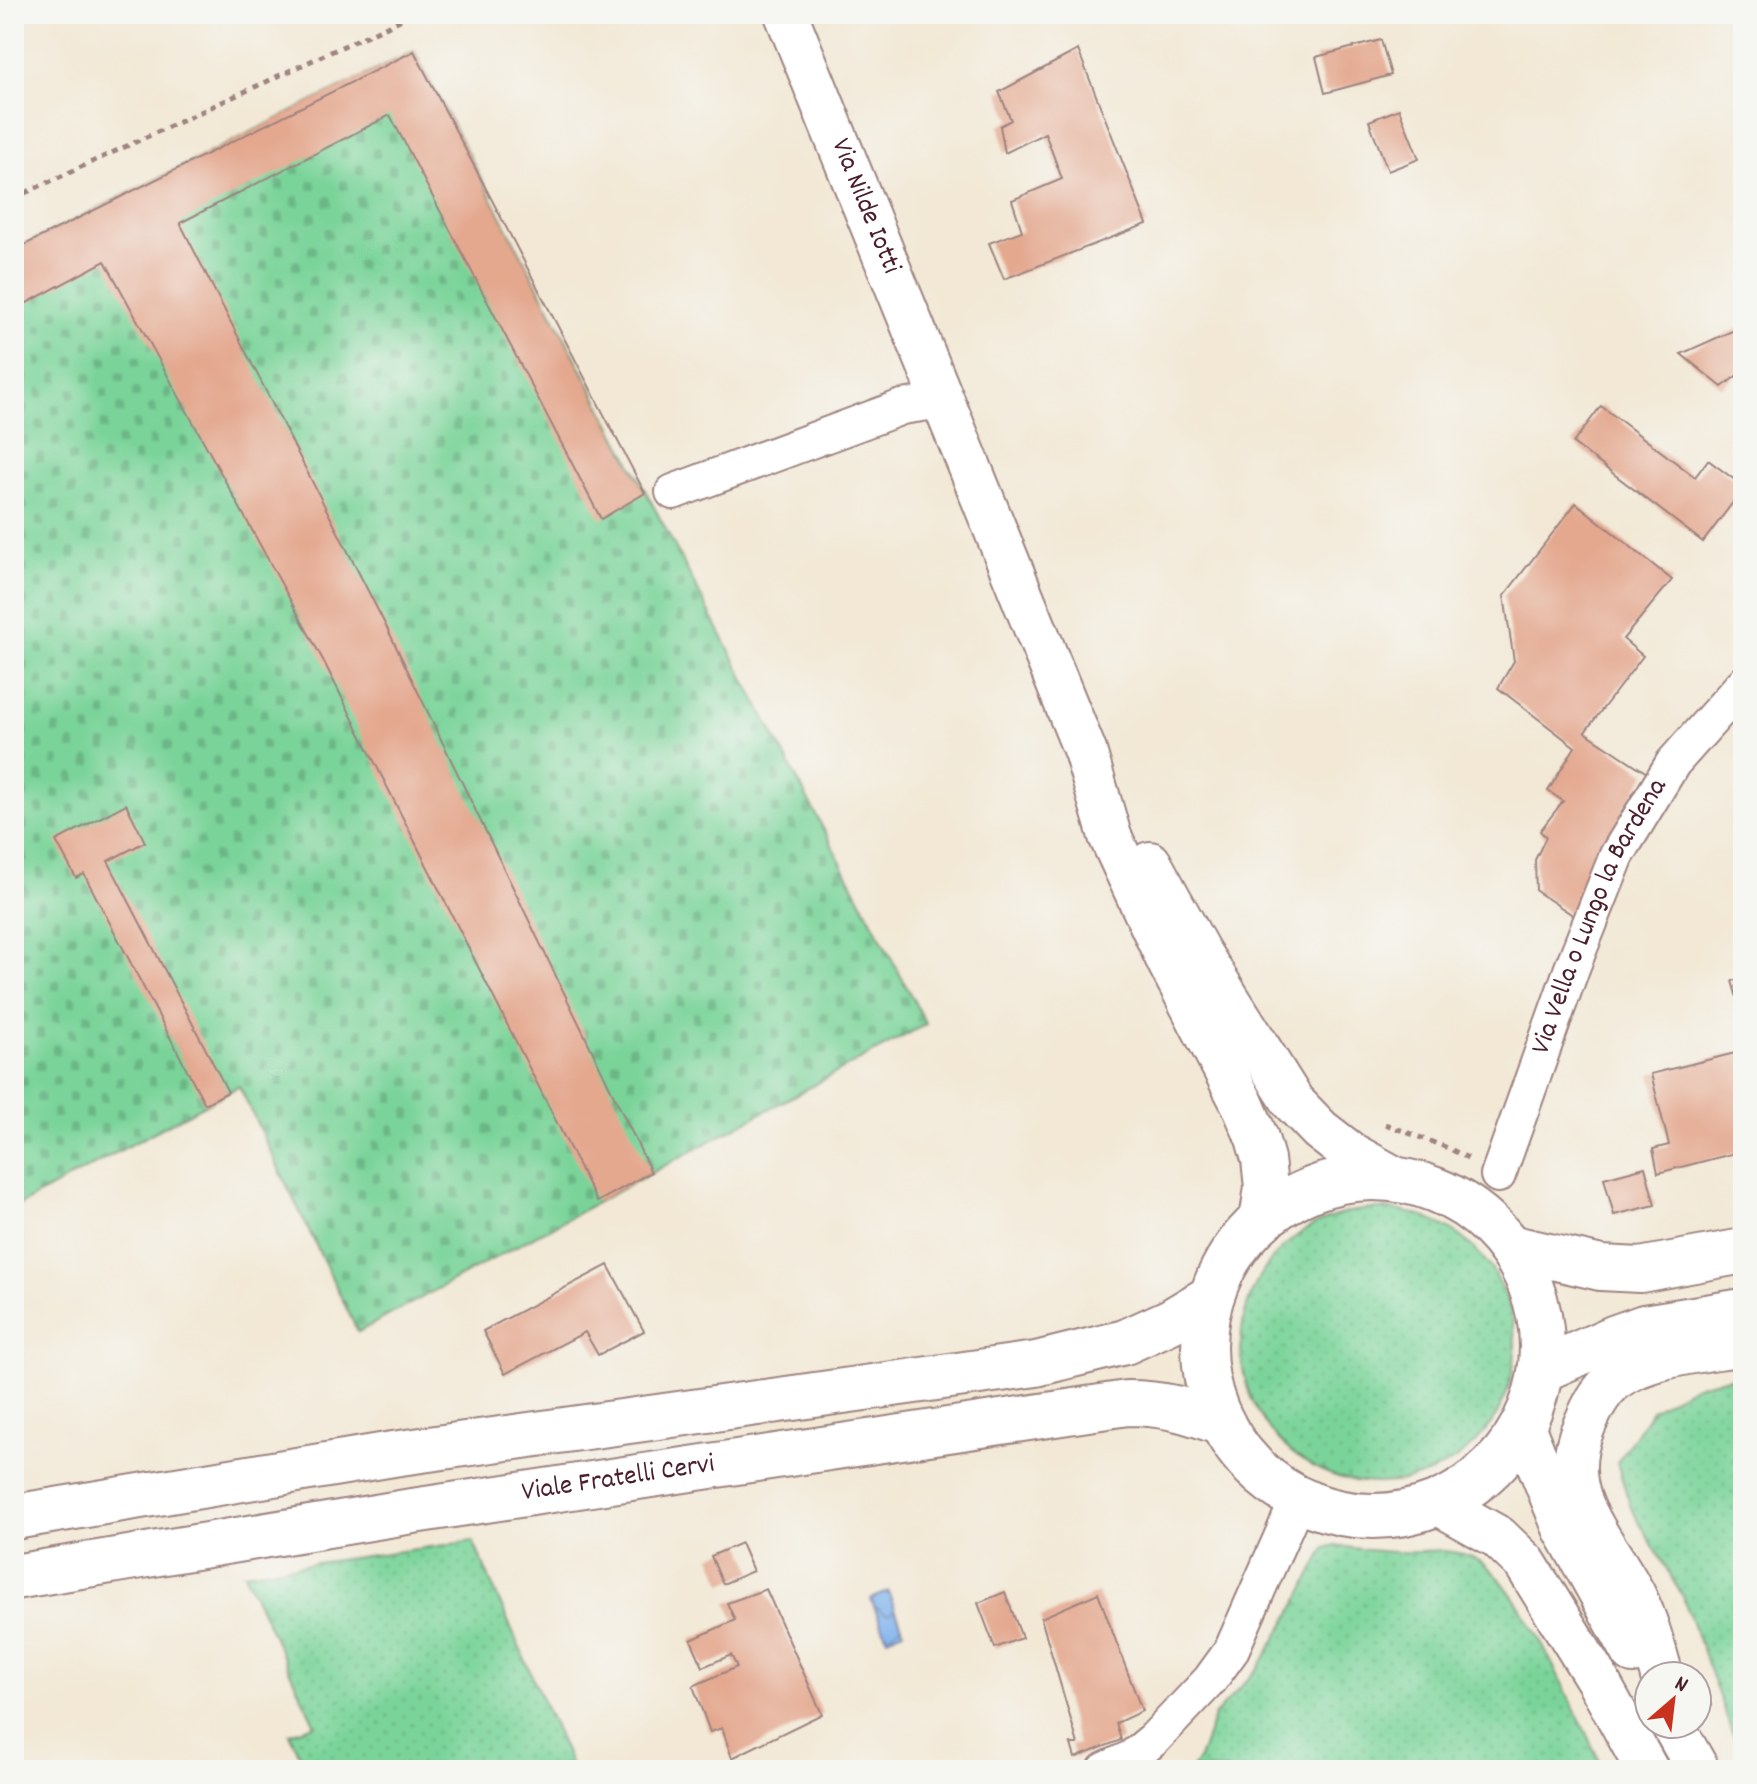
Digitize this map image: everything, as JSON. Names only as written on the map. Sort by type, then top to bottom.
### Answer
[{"type":"main road","points":[[1369,1178],[1398,1180],[1449,1196],[1492,1226],[1509,1247],[1526,1274],[1537,1305],[1542,1337],[1541,1370],[1535,1399],[1523,1426],[1487,1472],[1464,1490],[1437,1503],[1403,1513],[1367,1516],[1332,1511],[1298,1499],[1268,1479],[1243,1453],[1223,1424],[1211,1393],[1205,1361],[1205,1329],[1211,1297],[1223,1268],[1240,1243],[1261,1221],[1285,1203],[1326,1186],[1369,1178]]},
{"type":"main road","points":[[1509,1247],[1601,1268],[1640,1270],[1743,1251]]},
{"type":"main road","name":"Viale Fratelli Cervi","points":[[14,1517],[393,1454],[1036,1364],[1125,1342],[1171,1321],[1211,1297]]},
{"type":"main road","points":[[1541,1370],[1644,1327],[1743,1311]]},
{"type":"main road","name":"Viale Fratelli Cervi","points":[[14,1577],[406,1512],[1127,1403],[1155,1403],[1179,1408],[1223,1424]]},
{"type":"street","name":"Via Nilde Iotti","points":[[786,14],[1085,751]]},
{"type":"street","points":[[673,492],[902,407],[942,401]]},
{"type":"street","name":"Via Vella o Lungo la Bardena","points":[[1498,1175],[1572,968],[1617,855],[1673,763],[1743,684]]},
{"type":"street","points":[[1085,751],[1199,952],[1293,1102],[1320,1130],[1351,1154],[1398,1180]]},
{"type":"street","points":[[1085,751],[1110,836],[1168,961],[1257,1138],[1266,1187],[1261,1221]]},
{"type":"street","points":[[1668,1660],[1650,1634],[1629,1585],[1594,1530],[1580,1501],[1574,1468],[1579,1438],[1593,1404],[1614,1380],[1663,1358],[1743,1344]]},
{"type":"street","points":[[1523,1426],[1564,1528],[1637,1660]]},
{"type":"street","points":[[1105,1770],[1131,1758],[1154,1739],[1224,1661],[1247,1617],[1298,1499]]},
{"type":"street","points":[[1437,1503],[1498,1537],[1525,1563],[1597,1679],[1647,1770]]},
{"type":"street","points":[[1689,1740],[1698,1770]]},
{"type":"path","points":[[14,198],[413,14]]},
{"type":"path","points":[[1381,1123],[1448,1148],[1498,1175]]},
{"type":"green space","points":[[414,51],[926,1024],[358,1332],[239,1086],[14,1208],[14,250]]},
{"type":"green space","points":[[1391,1209],[1431,1219],[1475,1249],[1505,1293],[1513,1319],[1513,1373],[1505,1399],[1475,1443],[1431,1473],[1405,1481],[1365,1483],[1313,1467],[1291,1452],[1272,1433],[1251,1399],[1243,1373],[1241,1333],[1257,1281],[1272,1259],[1291,1240],[1325,1219],[1351,1211]]},
{"type":"green space","points":[[1743,1375],[1743,1763],[1713,1680],[1713,1660],[1706,1660],[1683,1597],[1631,1508],[1617,1463],[1652,1410],[1696,1385]]},
{"type":"green space","points":[[473,1541],[573,1770],[307,1770],[289,1733],[315,1725],[244,1573]]},
{"type":"green space","points":[[1336,1545],[1389,1552],[1452,1552],[1473,1557],[1487,1566],[1528,1620],[1604,1770],[1191,1770],[1199,1759],[1214,1716],[1259,1667],[1325,1548]]},
{"type":"water","points":[[888,1591],[904,1631],[887,1638],[871,1599]]},
{"type":"building","points":[[1381,40],[1391,75],[1325,93],[1316,57]]},
{"type":"building","points":[[1078,50],[1147,224],[1004,279],[989,243],[1022,231],[1012,200],[1062,179],[1045,133],[1005,153],[1000,126],[1011,120],[999,92]]},
{"type":"building","points":[[414,51],[645,493],[601,519],[390,115],[180,223],[387,628],[651,1172],[597,1202],[323,660],[105,261],[14,310],[14,250]]},
{"type":"building","points":[[1399,109],[1419,159],[1388,171],[1369,121]]},
{"type":"building","points":[[1743,326],[1743,374],[1740,373],[1722,387],[1681,354]]},
{"type":"building","points":[[1601,406],[1695,477],[1708,460],[1743,486],[1703,542],[1573,443]]},
{"type":"building","points":[[1576,503],[1672,580],[1623,639],[1643,656],[1585,732],[1647,773],[1623,810],[1635,818],[1576,917],[1536,891],[1535,860],[1546,837],[1540,831],[1563,801],[1548,791],[1575,747],[1498,688],[1514,661],[1504,596]]},
{"type":"building","points":[[126,804],[145,842],[108,861],[228,1092],[205,1104],[84,874],[76,878],[56,841]]},
{"type":"building","points":[[1743,978],[1743,1015],[1742,1015],[1732,981]]},
{"type":"building","points":[[1743,1051],[1743,1151],[1658,1173],[1653,1149],[1669,1145],[1651,1074]]},
{"type":"building","points":[[1645,1167],[1655,1205],[1614,1215],[1604,1178]]},
{"type":"building","points":[[608,1265],[644,1331],[598,1355],[585,1332],[505,1374],[483,1331]]},
{"type":"building","points":[[741,1543],[753,1571],[723,1584],[711,1556]]},
{"type":"building","points":[[766,1589],[822,1714],[732,1758],[722,1728],[710,1732],[693,1686],[737,1667],[731,1655],[703,1667],[691,1640],[735,1620],[727,1603]]},
{"type":"building","points":[[1005,1592],[1022,1638],[995,1648],[978,1603]]},
{"type":"building","points":[[1098,1593],[1142,1711],[1116,1723],[1121,1740],[1075,1758],[1071,1744],[1078,1744],[1041,1618]]}]
